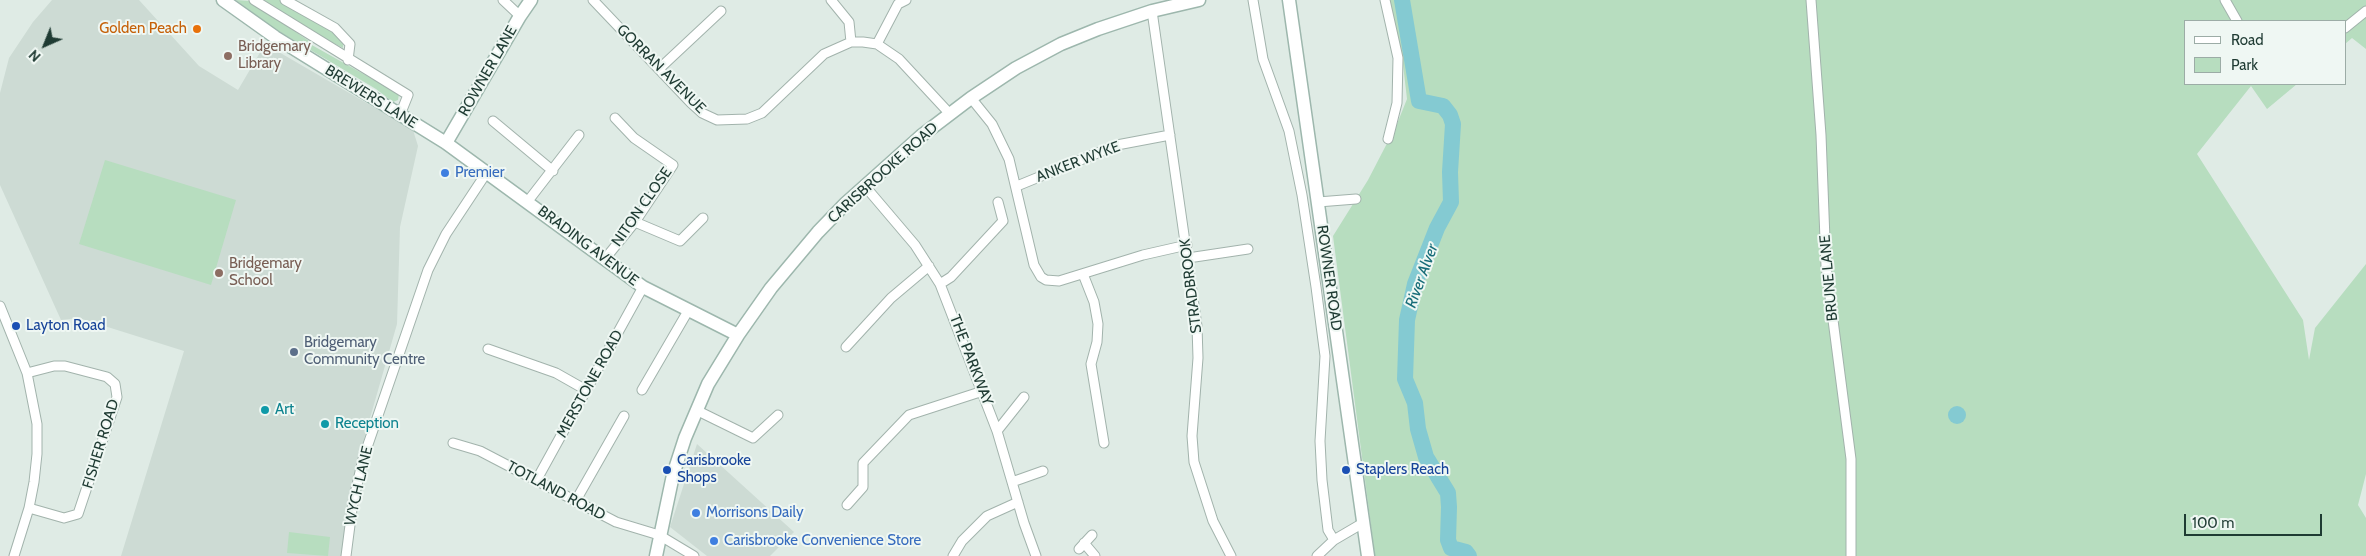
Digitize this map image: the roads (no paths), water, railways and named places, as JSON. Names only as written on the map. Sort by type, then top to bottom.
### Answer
[{"type":"street","name":"BREWERS LANE","points":[[223,0],[275,38],[446,143]]},
{"type":"street","points":[[254,0],[348,60],[408,95],[400,115]]},
{"type":"street","points":[[285,0],[335,28],[350,44],[348,60]]},
{"type":"street","points":[[504,0],[520,16]]},
{"type":"street","name":"ROWNER LANE","points":[[446,143],[531,0]]},
{"type":"street","name":"GORRAN AVENUE","points":[[593,0],[702,113],[717,120],[747,119],[762,113],[824,54],[851,42],[877,44],[899,59],[950,114]]},
{"type":"street","points":[[832,0],[849,22],[851,42]]},
{"type":"street","name":"CARISBROOKE ROAD","points":[[656,556],[673,475],[696,410],[708,384],[738,335],[794,260],[818,232],[864,185],[950,114],[1016,68],[1061,44],[1152,11],[1191,0]]},
{"type":"street","points":[[1253,0],[1263,59],[1289,131],[1302,195],[1316,287],[1325,356],[1320,441],[1322,480],[1328,530],[1334,540]]},
{"type":"street","name":"ROWNER ROAD","points":[[1288,0],[1368,556]]},
{"type":"street","points":[[1385,0],[1398,58],[1397,103],[1388,139]]},
{"type":"street","name":"BRUNE LANE","points":[[1810,0],[1821,135],[1826,266],[1851,459],[1851,556]]},
{"type":"street","points":[[2225,0],[2237,20]]},
{"type":"street","points":[[877,44],[900,1]]},
{"type":"street","points":[[660,69],[721,10]]},
{"type":"street","name":"STRADBROOK","points":[[1152,11],[1198,326],[1198,358],[1192,436],[1194,462],[1213,521],[1231,556]]},
{"type":"street","points":[[2346,27],[2366,11]]},
{"type":"street","points":[[971,98],[996,132],[1009,159],[1017,186],[1034,266],[1041,277],[1052,282],[1143,255],[1187,245]]},
{"type":"street","name":"NITON CLOSE","points":[[604,260],[634,222],[674,165],[634,138],[615,118]]},
{"type":"street","points":[[493,121],[553,171]]},
{"type":"street","points":[[528,201],[579,135]]},
{"type":"street","name":"ANKER WYKE","points":[[1017,186],[1117,145],[1170,136]]},
{"type":"street","name":"BRADING AVENUE","points":[[446,143],[528,201],[604,260],[643,287],[738,335]]},
{"type":"street","name":"WYCH LANE","points":[[346,556],[353,502],[363,459],[428,270],[446,234],[486,172]]},
{"type":"street","name":"THE PARKWAY","points":[[864,185],[915,245],[940,284],[997,430],[1036,556]]},
{"type":"street","points":[[1318,202],[1356,199]]},
{"type":"street","points":[[940,284],[951,277],[1003,221],[998,202]]},
{"type":"street","points":[[634,222],[680,241],[703,218]]},
{"type":"street","points":[[1188,258],[1248,249]]},
{"type":"street","points":[[846,347],[891,298],[929,266]]},
{"type":"street","points":[[1083,274],[1094,302],[1098,324],[1091,364],[1104,443]]},
{"type":"street","name":"MERSTONE ROAD","points":[[536,481],[643,287]]},
{"type":"street","points":[[0,306],[28,373],[37,428],[37,454],[29,508],[14,556]]},
{"type":"street","points":[[642,390],[688,311]]},
{"type":"street","points":[[488,349],[556,374],[586,390]]},
{"type":"street","name":"FISHER ROAD","points":[[28,373],[54,366],[65,366],[106,378],[115,384],[117,397],[78,514],[64,518],[29,508]]},
{"type":"street","points":[[847,505],[863,487],[864,463],[909,415],[983,391]]},
{"type":"street","points":[[997,430],[1024,397]]},
{"type":"street","points":[[696,410],[754,438],[778,416]]},
{"type":"street","points":[[575,502],[624,416]]},
{"type":"street","name":"TOTLAND ROAD","points":[[454,443],[480,451],[616,522],[659,535],[694,556]]},
{"type":"street","points":[[1012,482],[1043,471]]},
{"type":"street","points":[[953,556],[962,541],[987,516],[1018,502]]},
{"type":"street","points":[[1317,556],[1334,540],[1363,523]]},
{"type":"street","points":[[1092,535],[1082,546],[1095,556]]},
{"type":"water","points":[[1953,406],[1961,406],[1966,411],[1964,422],[1953,424],[1948,419],[1948,411]]},
{"type":"waterway","name":"River Alver","points":[[1402,0],[1419,101],[1443,106],[1450,115],[1453,124],[1450,172],[1451,202],[1437,228],[1415,284],[1407,320],[1405,379],[1415,403],[1418,429],[1426,457],[1448,493],[1448,540],[1451,548],[1466,552],[1469,556]]},
{"type":"place","name":"Golden Peach","points":[[197,29]]},
{"type":"place","name":"Bridgemary Library","points":[[228,56]]},
{"type":"place","name":"Premier","points":[[445,173]]},
{"type":"place","name":"Bridgemary School","points":[[219,273]]},
{"type":"place","name":"Layton Road","points":[[16,326]]},
{"type":"place","name":"Bridgemary Community Centre","points":[[294,352]]},
{"type":"place","name":"Art","points":[[265,410]]},
{"type":"place","name":"Reception","points":[[325,424]]},
{"type":"place","name":"Carisbrooke Shops","points":[[667,470]]},
{"type":"place","name":"Staplers Reach","points":[[1346,470]]},
{"type":"place","name":"Morrisons Daily","points":[[696,513]]},
{"type":"place","name":"Carisbrooke Convenience Store","points":[[714,541]]}]
